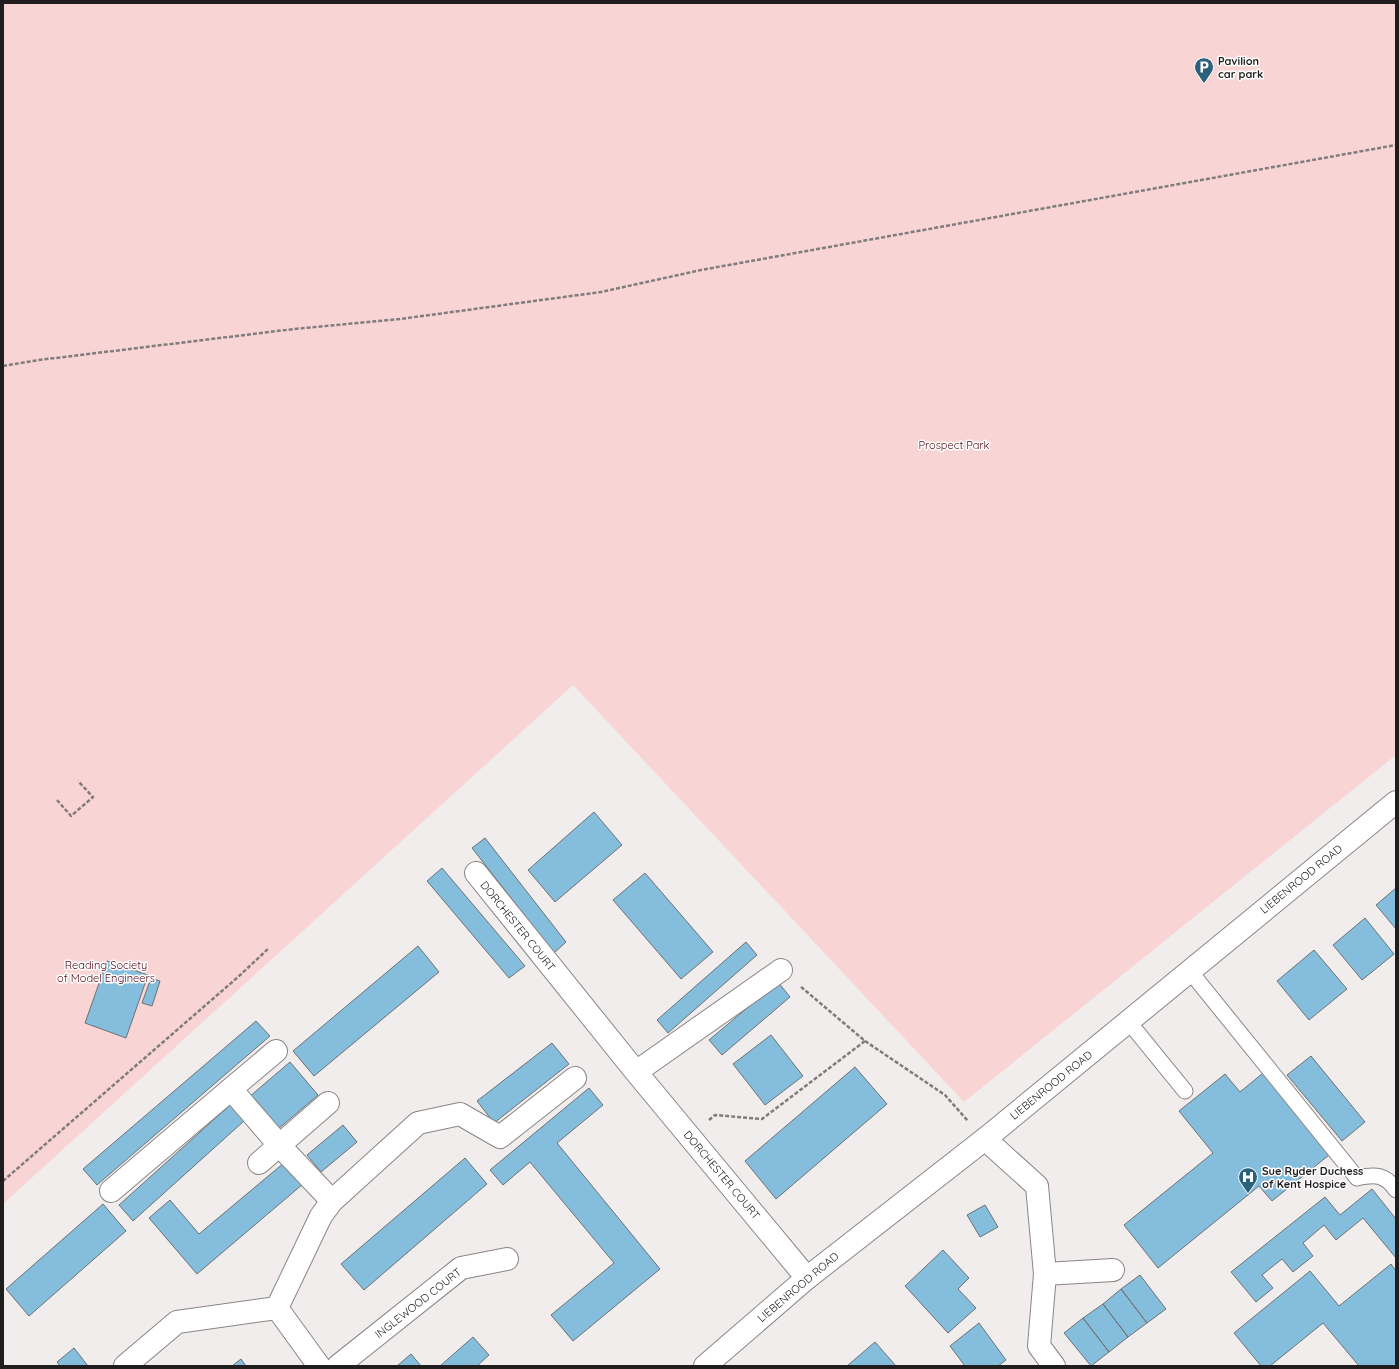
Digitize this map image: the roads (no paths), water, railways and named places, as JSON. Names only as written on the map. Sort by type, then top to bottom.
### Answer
[{"type":"street","name":"LIEBENROOD ROAD","points":[[711,1364],[807,1278],[985,1139],[1189,970],[1396,802]]},
{"type":"street","name":"DORCHESTER COURT","points":[[476,873],[636,1072],[807,1278]]},
{"type":"street","points":[[636,1072],[781,970]]},
{"type":"street","points":[[112,1191],[276,1051]]},
{"type":"street","points":[[277,1308],[321,1216],[332,1201],[418,1123],[460,1114],[500,1137],[575,1078]]},
{"type":"street","points":[[231,1089],[280,1146],[332,1201]]},
{"type":"street","points":[[259,1163],[328,1103]]},
{"type":"street","points":[[985,1139],[1036,1186],[1045,1274],[1039,1346],[1054,1366]]},
{"type":"street","name":"INGLEWOOD COURT","points":[[338,1366],[461,1268],[507,1259]]},
{"type":"street","points":[[1045,1274],[1113,1270]]},
{"type":"street","points":[[125,1366],[177,1322],[277,1308]]},
{"type":"street","points":[[277,1308],[319,1366]]},
{"type":"lane","points":[[1189,970],[1357,1178],[1373,1174],[1382,1177],[1396,1190]]},
{"type":"lane","points":[[1128,1021],[1185,1091]]},
{"type":"place","name":"Pavilion car park","points":[[1204,84]]},
{"type":"place","name":"Sue Ryder Duchess of Kent Hospice","points":[[1248,1194]]},
{"type":"park label","name":"Prospect Park","points":[[954,445]]},
{"type":"park label","name":"Reading Society of Model Engineers","points":[[106,971]]}]
